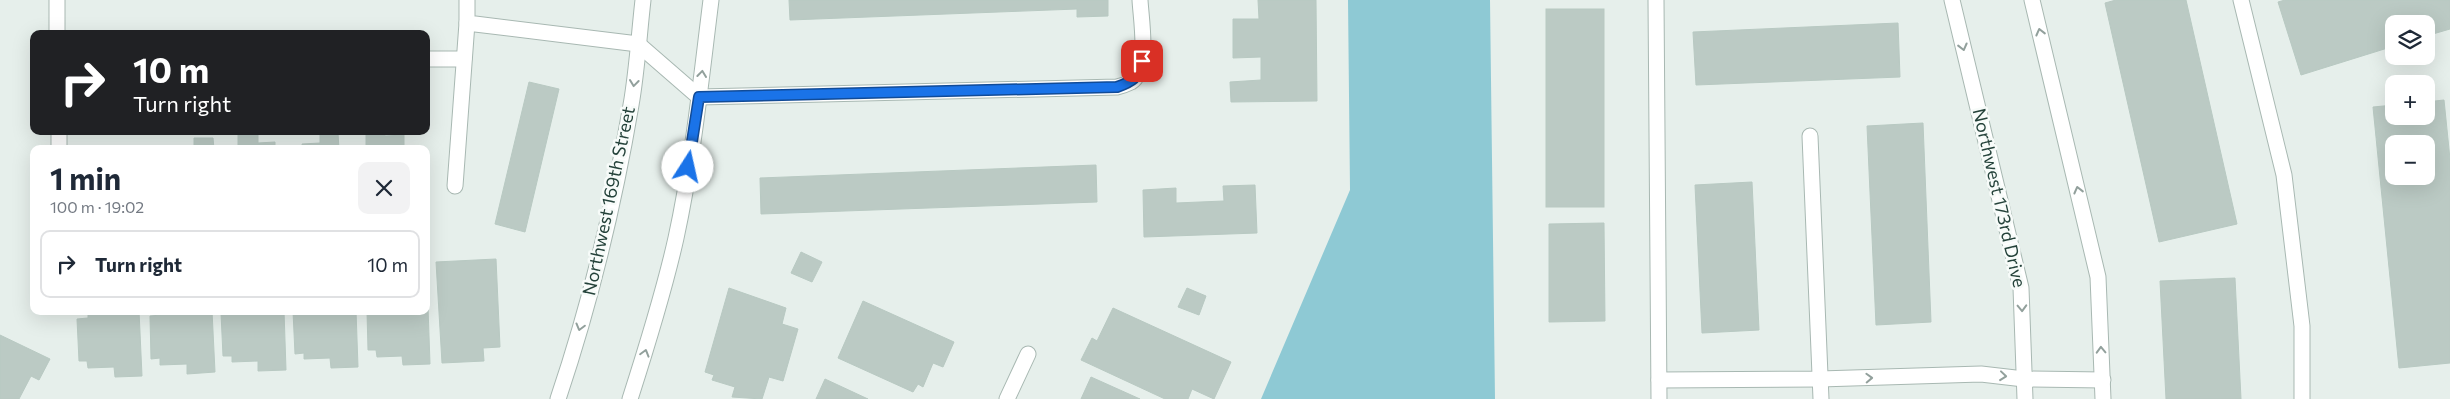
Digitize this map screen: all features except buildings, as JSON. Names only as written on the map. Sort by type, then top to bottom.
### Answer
[{"type":"street","points":[[57,0],[57,30]]},
{"type":"street","points":[[455,186],[467,24],[467,0]]},
{"type":"street","name":"Northwest 169th Street","points":[[558,399],[574,349],[606,230],[631,104],[643,0]]},
{"type":"street","points":[[630,399],[645,354],[676,238],[699,97],[710,0]]},
{"type":"street","points":[[467,24],[638,44],[699,97],[1117,87],[1132,82],[1140,72],[1143,51],[1140,0]]},
{"type":"street","points":[[1656,0],[1659,399]]},
{"type":"street","name":"Northwest 173rd Drive","points":[[1952,0],[2021,288],[2025,399]]},
{"type":"street","points":[[2032,0],[2098,277],[2103,399]]},
{"type":"street","points":[[2241,0],[2284,175],[2302,326],[2302,399]]},
{"type":"street","points":[[430,59],[464,58]]},
{"type":"street","points":[[1810,136],[1821,399]]},
{"type":"street","points":[[1008,399],[1028,354]]},
{"type":"street","points":[[1659,380],[1820,379],[1981,374],[2024,379],[2102,380]]},
{"type":"water","points":[[1348,0],[1490,0],[1495,399],[1261,399],[1350,190]]},
{"type":"route","points":[[688,167],[699,97],[1117,87],[1132,82],[1140,72],[1142,61]]}]
